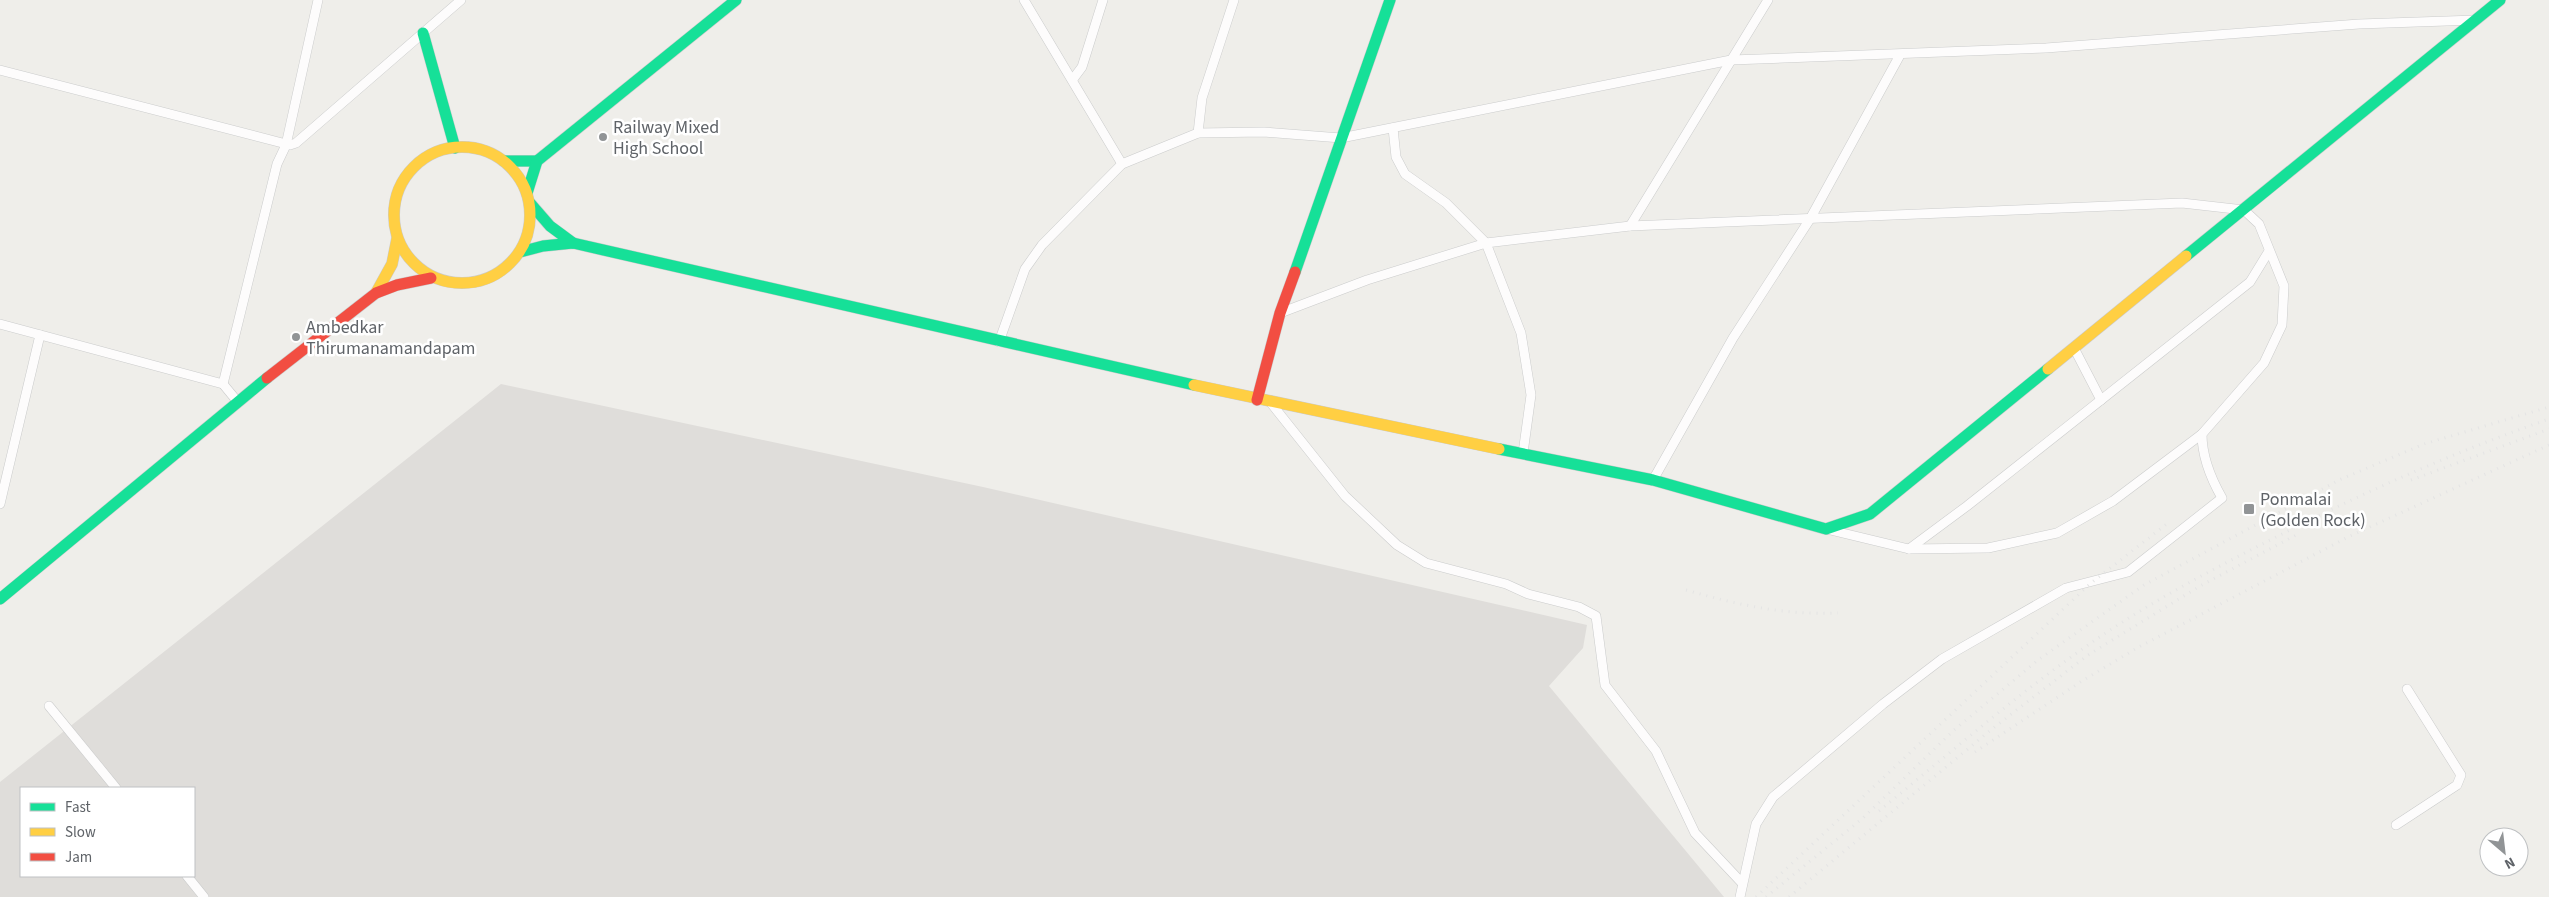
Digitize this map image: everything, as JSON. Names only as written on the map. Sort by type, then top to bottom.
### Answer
[{"type":"street","points":[[224,384],[276,164],[286,146],[318,0]]},
{"type":"street","points":[[0,70],[286,146],[296,143],[461,0]]},
{"type":"street","points":[[0,599],[237,401],[376,293],[397,285],[431,278],[459,284],[480,281],[498,273],[520,252],[530,223],[528,198],[537,161],[736,0]]},
{"type":"street","points":[[1024,0],[1073,79],[1122,164]]},
{"type":"street","points":[[1073,79],[1082,67],[1103,0]]},
{"type":"street","points":[[1198,133],[1202,98],[1234,0]]},
{"type":"street","points":[[1257,400],[1280,313],[1390,0]]},
{"type":"street","points":[[1630,226],[1768,0]]},
{"type":"street","points":[[1826,529],[1870,514],[2500,0]]},
{"type":"street","points":[[1000,342],[1026,269],[1042,245],[1122,164],[1198,133],[1264,132],[1341,138],[1731,60],[2046,48],[2359,24],[2476,20]]},
{"type":"street","points":[[423,33],[456,148]]},
{"type":"street","points":[[1653,480],[1733,338],[1810,218],[1900,55]]},
{"type":"street","points":[[1393,128],[1396,157],[1405,174],[1446,203],[1486,243],[1520,332],[1531,395],[1523,453]]},
{"type":"street","points":[[431,278],[407,256],[398,238],[394,208],[405,179],[427,158],[456,148],[481,150],[504,161],[518,175],[528,198],[550,226],[573,243]]},
{"type":"street","points":[[504,161],[537,161]]},
{"type":"street","points":[[520,252],[543,246],[573,243],[1257,400],[1653,480],[1826,529],[1909,549],[1988,548],[2056,533],[2113,501],[2202,434],[2264,363],[2282,325],[2284,286],[2259,224],[2244,210],[2182,203],[1630,226],[1486,243],[1367,280],[1280,313]]},
{"type":"street","points":[[376,293],[392,264],[398,238]]},
{"type":"street","points":[[1909,549],[1968,506],[2250,282],[2269,251]]},
{"type":"street","points":[[0,324],[224,384],[237,401]]},
{"type":"street","points":[[0,504],[40,335]]},
{"type":"street","points":[[2074,348],[2101,400]]},
{"type":"street","points":[[1271,403],[1346,496],[1397,545],[1426,563],[1506,584],[1528,594],[1579,607],[1596,616],[1605,685],[1656,751],[1695,833],[1742,883]]},
{"type":"street","points":[[1740,897],[1756,824],[1773,796],[1883,704],[1942,658],[2066,588],[2128,572],[2222,498],[2208,469],[2202,450],[2202,434]]},
{"type":"street","points":[[2396,825],[2457,785],[2461,775],[2407,689]]},
{"type":"street","points":[[50,706],[115,787]]},
{"type":"street","points":[[188,877],[204,897]]},
{"type":"shaded area","points":[[501,384],[983,487],[1587,625],[1583,648],[1549,686],[1724,897],[0,897],[0,782]]},
{"type":"railway","points":[[1766,897],[1863,818],[1953,731],[2038,660],[2144,585],[2339,480],[2424,444],[2549,407]]},
{"type":"railway","points":[[1879,811],[2036,683],[2091,643],[2161,599],[2233,559],[2347,502],[2447,458],[2549,419]]},
{"type":"railway","points":[[2411,480],[2549,429]]},
{"type":"railway","points":[[1975,752],[2082,681],[2137,648],[2348,537],[2549,445]]},
{"type":"railway","points":[[1756,897],[2091,583],[2168,523]]},
{"type":"railway","points":[[1789,897],[1992,729],[2088,655],[2200,586],[2298,534]]},
{"type":"railway","points":[[1686,590],[1779,611],[1838,613]]},
{"type":"traffic: fast","points":[[527,193],[537,161],[736,0]]},
{"type":"traffic: fast","points":[[1295,272],[1390,0]]},
{"type":"traffic: fast","points":[[2186,256],[2500,0]]},
{"type":"traffic: fast","points":[[423,33],[455,148]]},
{"type":"traffic: fast","points":[[504,161],[537,161]]},
{"type":"traffic: fast","points":[[530,203],[550,226],[573,243]]},
{"type":"traffic: fast","points":[[520,252],[543,246],[573,243],[1194,385]]},
{"type":"traffic: fast","points":[[1499,449],[1653,480],[1826,529],[1870,514],[2048,369]]},
{"type":"traffic: fast","points":[[0,599],[267,378]]},
{"type":"traffic: slow","points":[[462,147],[488,152],[500,158],[510,167],[519,177],[525,189],[530,215],[525,241],[519,253],[510,263],[500,272],[488,278],[462,283],[436,278],[424,272],[414,263],[405,253],[399,241],[394,215],[399,189],[405,177],[414,167],[424,158],[436,152],[462,147]]},
{"type":"traffic: slow","points":[[376,293],[392,264],[397,239]]},
{"type":"traffic: slow","points":[[2048,369],[2186,256]]},
{"type":"traffic: slow","points":[[1194,385],[1499,449]]},
{"type":"traffic: jam","points":[[1257,400],[1280,313],[1295,272]]},
{"type":"traffic: jam","points":[[267,378],[376,293],[397,285],[431,278]]},
{"type":"place","name":"Railway Mixed High School","points":[[603,137]]},
{"type":"place","name":"Ambedkar Thirumanamandapam","points":[[296,337]]},
{"type":"place","name":"Ponmalai (Golden Rock)","points":[[2249,509]]}]
